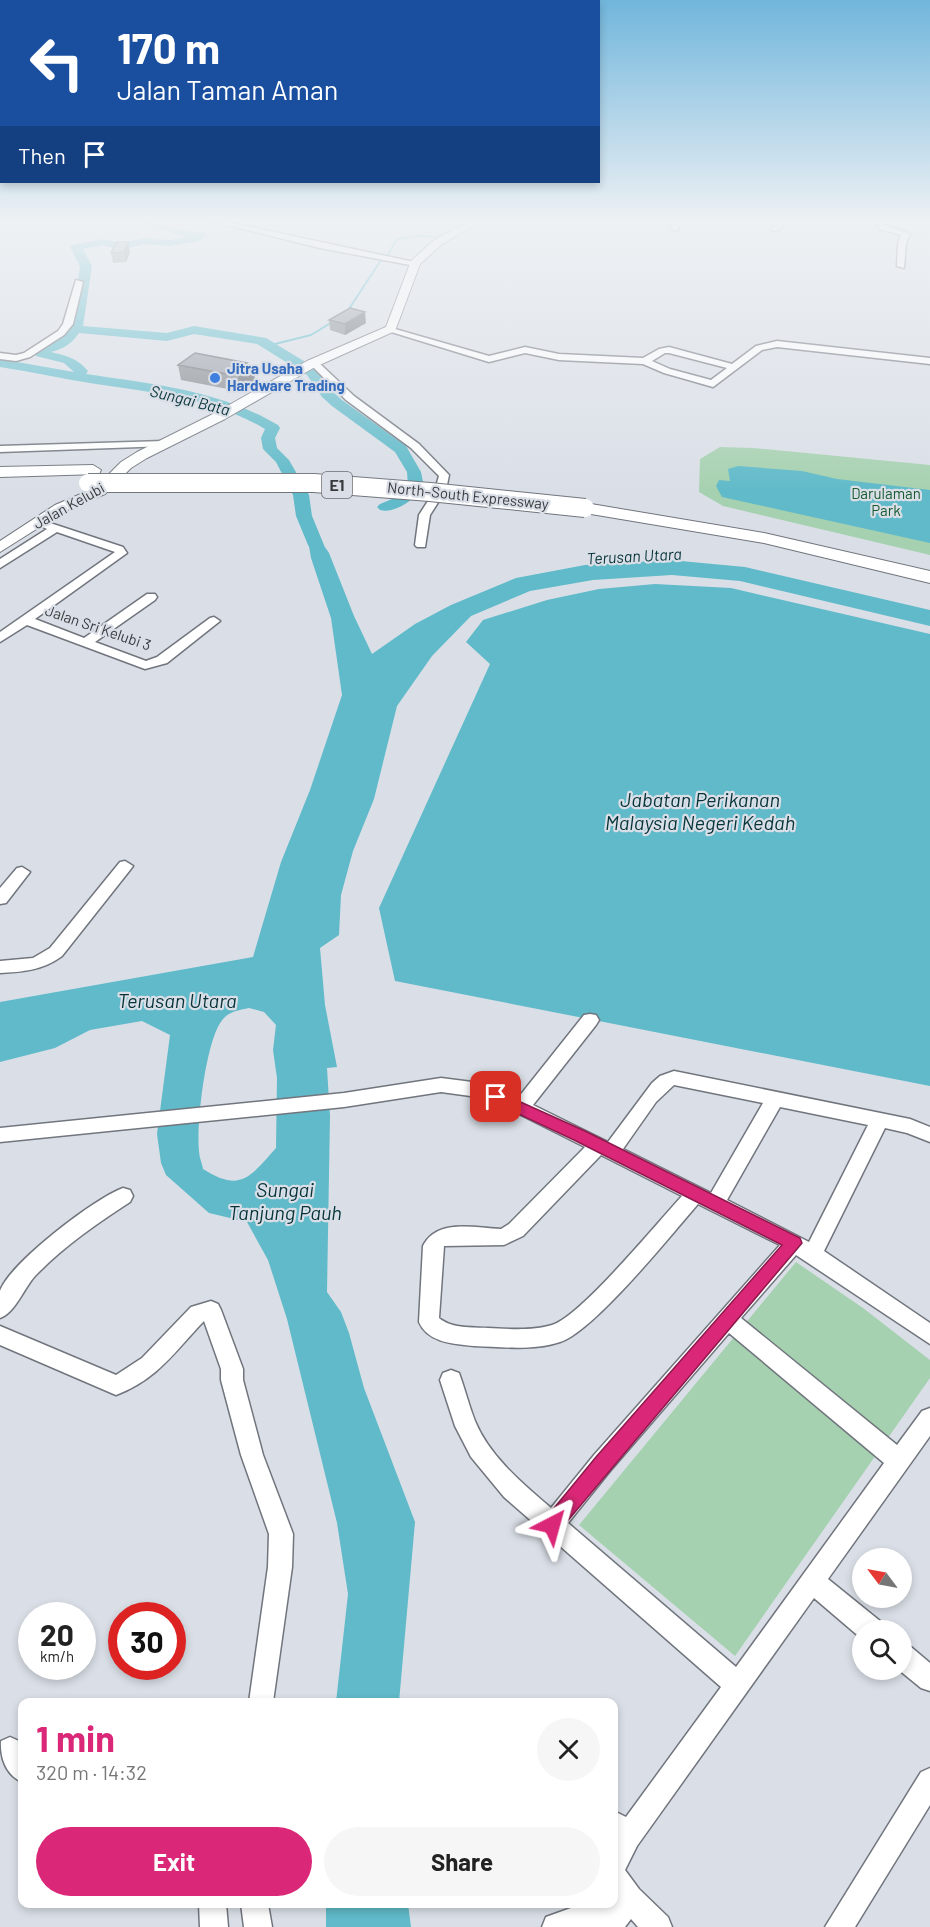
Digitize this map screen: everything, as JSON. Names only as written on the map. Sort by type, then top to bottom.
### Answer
[{"type":"highway","name":"North–South Expressway","points":[[0,472],[207,482],[326,484],[587,502],[764,524],[930,562]]},
{"type":"highway","name":"North–South Expressway","points":[[0,485],[91,477]]},
{"type":"highway","name":"North–South Expressway","points":[[587,502],[764,538],[930,577]]},
{"type":"main road","points":[[392,329],[398,312]]},
{"type":"main road","name":"Jalan Kelubi","points":[[0,548],[72,502],[100,491],[126,465],[220,416],[308,366],[392,329]]},
{"type":"street","points":[[0,356],[16,358],[27,355],[61,333],[68,324],[71,312]]},
{"type":"street","points":[[392,329],[489,359],[525,350],[559,357],[645,361],[667,371],[713,384],[759,348],[771,344],[930,361]]},
{"type":"street","points":[[645,361],[662,351],[669,350],[734,367]]},
{"type":"street","points":[[308,366],[415,446],[444,475],[433,505],[426,512],[421,545]]},
{"type":"street","points":[[0,449],[164,444]]},
{"type":"street","points":[[25,620],[121,554],[122,550],[38,522]]},
{"type":"street","points":[[0,564],[56,528]]},
{"type":"street","points":[[86,643],[151,597]]},
{"type":"street","name":"Jalan Sri Kelubi 3","points":[[0,638],[25,620],[145,665],[153,664],[214,621]]},
{"type":"street","points":[[0,967],[33,965],[46,961],[56,952],[125,866]]},
{"type":"street","points":[[0,899],[22,872]]},
{"type":"street","points":[[522,1107],[590,1020]]},
{"type":"street","points":[[696,1194],[591,1308],[560,1333],[542,1337],[504,1338],[453,1335],[432,1327],[429,1322],[433,1246],[437,1240],[443,1236],[497,1237],[510,1233],[606,1148],[667,1079],[686,1079],[776,1097],[910,1126],[930,1135]]},
{"type":"street","points":[[0,1135],[344,1100],[441,1085],[480,1090],[522,1107],[794,1243],[930,1335]]},
{"type":"street","points":[[715,1203],[776,1097]]},
{"type":"street","points":[[813,1254],[880,1120]]},
{"type":"street","points":[[0,1309],[18,1280],[42,1254],[123,1196]]},
{"type":"street","points":[[552,1525],[602,1463],[794,1243]]},
{"type":"street","points":[[0,1335],[116,1385],[126,1383],[139,1374],[198,1313],[211,1310],[232,1369],[232,1380],[252,1455],[281,1534],[280,1567],[262,1698]]},
{"type":"street","points":[[728,1320],[899,1461]]},
{"type":"street","points":[[450,1380],[466,1426],[479,1450],[512,1489],[738,1684]]},
{"type":"street","points":[[621,1830],[738,1684],[930,1418]]},
{"type":"street","points":[[812,1581],[859,1620]]},
{"type":"street","points":[[912,1664],[930,1679]]},
{"type":"street","points":[[839,1927],[930,1781]]},
{"type":"street","points":[[621,1888],[658,1927]]},
{"type":"street","points":[[213,1908],[213,1927]]},
{"type":"street","points":[[256,1908],[258,1927]]},
{"type":"street","points":[[556,1927],[588,1908]]},
{"type":"street","points":[[608,1927],[614,1908]]},
{"type":"green space","name":"Darulaman Park","points":[[720,447],[753,448],[930,465],[930,555],[723,506],[699,492],[700,459]]},
{"type":"green space","points":[[796,1262],[863,1308],[930,1360],[930,1378],[735,1656],[579,1525]]},
{"type":"water","points":[[738,466],[802,471],[837,479],[930,490],[930,543],[722,497],[716,486],[719,480],[730,481],[728,469]]},
{"type":"water","points":[[304,516],[329,553],[372,654],[415,624],[451,605],[516,578],[585,565],[670,560],[745,567],[930,610],[930,626],[740,581],[672,575],[593,580],[530,591],[471,616],[432,656],[397,706],[374,799],[353,851],[341,895],[339,935],[320,948],[325,1005],[337,1067],[327,1068],[330,1116],[327,1292],[341,1312],[364,1388],[415,1522],[399,1698],[336,1698],[348,1594],[337,1523],[287,1319],[268,1260],[247,1222],[209,1213],[166,1175],[161,1163],[157,1134],[170,1035],[142,1021],[90,1030],[55,1048],[0,1062],[0,1002],[253,957],[281,862],[310,790],[342,695],[331,618],[311,558]],"holes":[[[249,1008],[264,1012],[276,1025],[273,1050],[277,1078],[276,1148],[251,1174],[236,1181],[227,1180],[203,1169],[199,1156],[199,1122],[207,1062],[212,1044],[223,1019],[235,1011]]]},
{"type":"water","name":"Jabatan Perikanan Malaysia Negeri Kedah","points":[[655,584],[731,588],[930,634],[930,1086],[395,981],[379,908],[490,664],[466,642],[483,620],[547,600],[599,589]]},
{"type":"water","points":[[326,1908],[409,1908],[411,1927],[326,1927]]},
{"type":"building","points":[[343,312],[365,312],[345,324],[329,320]]},
{"type":"building","points":[[195,353],[247,363],[244,365],[253,367],[238,375],[232,375],[178,365]]},
{"type":"waterway","points":[[75,329],[80,312]]},
{"type":"waterway","points":[[271,345],[311,335],[334,321]]},
{"type":"waterway","points":[[75,329],[167,337],[194,330],[261,341],[312,372],[327,394],[337,403],[401,449],[414,472],[416,487],[402,500],[385,507]]},
{"type":"waterway","points":[[75,329],[68,339],[57,346],[42,350],[41,353],[69,360],[81,371],[78,377]]},
{"type":"waterway","name":"Sungai Bata","points":[[0,363],[78,377]]},
{"type":"waterway","name":"Sungai Bata","points":[[78,377],[205,399],[230,406],[273,428],[268,438],[270,449],[282,460],[301,495],[304,516],[316,545]]},
{"type":"place","name":"Jitra Usaha Hardware Trading","points":[[215,378]]},
{"type":"route","points":[[496,1097],[580,1135],[794,1243],[602,1463],[552,1525]]},
{"type":"water label","name":"Terusan Utara","points":[[634,556]]},
{"type":"water label","name":"Terusan Utara","points":[[177,1001]]},
{"type":"water label","name":"Sungai Tanjung Pauh","points":[[285,1202]]}]
